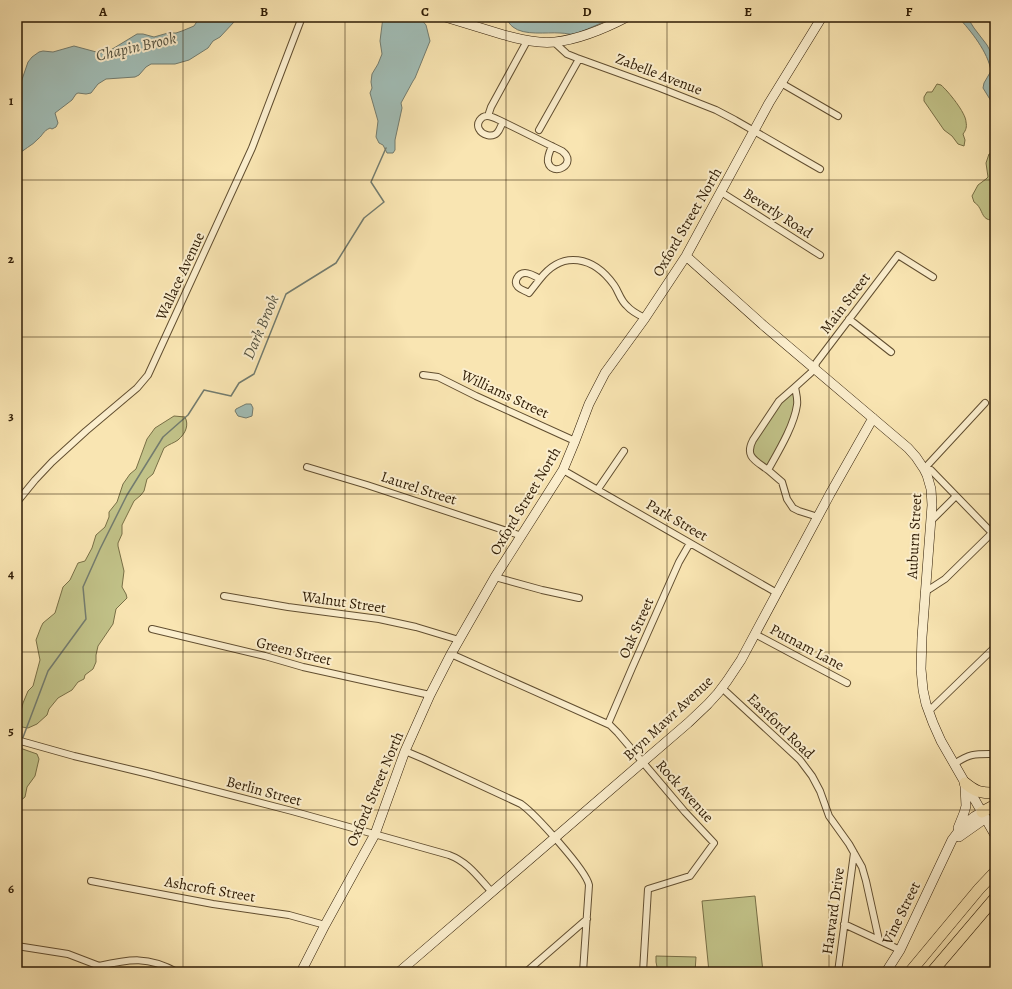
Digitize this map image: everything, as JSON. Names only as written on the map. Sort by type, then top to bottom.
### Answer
[{"type":"highway","points":[[965,783],[973,790],[985,793],[995,793]]},
{"type":"highway","points":[[984,815],[995,805]]},
{"type":"highway","points":[[910,972],[995,872]]},
{"type":"highway","points":[[932,972],[995,898]]},
{"type":"main road","points":[[445,17],[493,32],[543,42],[570,40],[590,34],[627,17]]},
{"type":"main road","name":"Oxford Street North","points":[[301,972],[375,834],[405,751],[430,695],[495,578],[563,470],[589,404],[605,373],[645,318],[686,256],[781,83],[822,17]]},
{"type":"main road","name":"Auburn Street","points":[[686,256],[752,315],[908,448],[924,469],[931,489],[932,505],[921,669],[923,690],[929,711],[939,736],[995,835]]},
{"type":"main road","name":"Bryn Mawr Avenue","points":[[399,972],[642,762],[701,710],[722,688],[741,660],[830,494],[873,418]]},
{"type":"main road","points":[[955,836],[966,806],[965,783]]},
{"type":"main road","name":"Vine Street","points":[[886,972],[900,950],[939,866],[955,836],[963,825],[973,816],[984,815]]},
{"type":"main road","name":"Vine Street","points":[[939,866],[957,838],[984,815]]},
{"type":"street","name":"Wallace Avenue","points":[[17,502],[52,462],[137,388],[148,375],[252,148],[302,17]]},
{"type":"street","points":[[488,116],[491,107],[527,40]]},
{"type":"street","name":"Zabelle Avenue","points":[[554,42],[568,54],[579,59],[716,110],[820,169]]},
{"type":"street","points":[[539,130],[579,59]]},
{"type":"street","points":[[781,83],[838,116]]},
{"type":"street","points":[[503,122],[497,133],[492,136],[486,135],[480,131],[478,127],[482,117],[488,116],[503,122],[552,146]]},
{"type":"street","name":"Beverly Road","points":[[721,192],[820,256]]},
{"type":"street","name":"Main Street","points":[[818,517],[793,508],[787,498],[782,482],[751,457],[749,452],[750,445],[779,401],[815,369],[816,363],[898,255],[933,277]]},
{"type":"street","points":[[540,279],[551,267],[565,260],[587,263],[600,270],[609,278],[616,287],[627,307],[645,318]]},
{"type":"street","points":[[849,319],[891,352]]},
{"type":"street","name":"Williams Street","points":[[423,375],[438,377],[575,441]]},
{"type":"street","points":[[768,470],[794,417],[797,403],[795,387]]},
{"type":"street","points":[[924,469],[985,403]]},
{"type":"street","points":[[598,489],[624,451]]},
{"type":"street","name":"Laurel Street","points":[[307,467],[374,487],[522,536]]},
{"type":"street","points":[[924,469],[931,470],[994,533],[945,579],[925,592]]},
{"type":"street","name":"Park Street","points":[[563,470],[777,593]]},
{"type":"street","points":[[931,521],[956,496]]},
{"type":"street","name":"Oak Street","points":[[608,724],[679,562],[690,543]]},
{"type":"street","points":[[495,578],[579,598]]},
{"type":"street","name":"Walnut Street","points":[[224,596],[288,607],[379,619],[416,627],[460,640]]},
{"type":"street","name":"Green Street","points":[[152,629],[265,656],[303,667],[430,695]]},
{"type":"street","name":"Putnam Lane","points":[[755,634],[847,683]]},
{"type":"street","points":[[929,711],[995,647]]},
{"type":"street","name":"Rock Avenue","points":[[452,654],[608,724],[618,733],[685,812],[714,843],[690,876],[648,889],[643,972]]},
{"type":"street","name":"Eastford Road","points":[[722,688],[807,768],[818,786],[829,816],[849,844],[860,863],[879,940]]},
{"type":"street","name":"Berlin Street","points":[[20,741],[441,852],[456,858],[469,866],[492,892]]},
{"type":"street","points":[[405,751],[518,802],[555,837],[577,864],[588,880],[589,885],[583,972]]},
{"type":"street","points":[[954,764],[970,755],[995,754]]},
{"type":"street","name":"Harvard Drive","points":[[838,972],[854,853]]},
{"type":"street","name":"Ashcroft Street","points":[[91,881],[213,904],[289,915],[325,925]]},
{"type":"street","points":[[526,972],[587,919]]},
{"type":"street","points":[[844,924],[900,950]]},
{"type":"street","points":[[17,946],[68,954],[115,972]]},
{"type":"street","points":[[99,966],[122,961],[142,960],[161,964],[177,972]]},
{"type":"green space","points":[[937,84],[941,85],[952,97],[963,113],[966,124],[966,130],[963,134],[965,140],[964,146],[958,144],[952,136],[944,130],[924,101],[924,97],[927,92],[932,92]]},
{"type":"green space","points":[[994,153],[995,219],[992,220],[985,218],[979,206],[974,202],[972,196],[978,185],[988,177],[986,163],[989,154]]},
{"type":"green space","points":[[795,387],[796,408],[768,470],[750,455],[752,442],[780,399]]},
{"type":"green space","points":[[174,416],[185,417],[187,426],[185,432],[178,440],[164,448],[153,474],[147,479],[144,491],[134,501],[122,525],[122,534],[118,546],[124,571],[122,587],[127,598],[116,609],[113,624],[98,646],[96,662],[93,669],[85,675],[84,679],[78,682],[72,690],[58,698],[49,709],[47,715],[37,724],[28,728],[22,727],[19,719],[23,703],[28,691],[33,686],[40,660],[36,640],[41,627],[43,623],[55,613],[63,587],[70,580],[78,563],[85,561],[92,548],[96,535],[105,527],[109,517],[109,512],[117,502],[123,484],[130,474],[136,469],[147,439],[155,428]]},
{"type":"green space","points":[[17,747],[37,754],[39,759],[35,776],[27,787],[25,797],[20,801],[17,808]]},
{"type":"green space","points":[[755,896],[763,972],[709,972],[702,901]]},
{"type":"green space","points":[[656,956],[696,957],[695,972],[658,972]]},
{"type":"water","name":"Chapin Brook","points":[[200,17],[236,17],[234,22],[220,37],[213,41],[208,48],[189,60],[175,64],[151,64],[135,77],[106,79],[98,84],[91,93],[76,94],[72,100],[55,113],[58,123],[56,127],[52,129],[50,128],[17,156],[17,94],[28,62],[32,57],[39,52],[53,52],[74,46],[100,53],[107,52],[137,34],[154,37],[182,31],[194,26]]},
{"type":"water","points":[[383,17],[419,17],[426,25],[430,41],[415,78],[401,103],[402,108],[395,140],[395,150],[393,153],[387,153],[383,145],[379,143],[376,137],[378,121],[370,93],[372,88],[372,74],[382,54],[380,41]]},
{"type":"water","points":[[505,17],[615,17],[576,34],[572,34],[523,32],[512,26]]},
{"type":"water","points":[[958,17],[967,17],[987,45],[995,60],[995,77],[990,83],[995,92],[995,111],[983,88],[984,83],[991,71],[989,64],[983,49]]},
{"type":"water","points":[[246,404],[251,404],[253,408],[252,416],[246,418],[238,416],[235,411],[236,409]]},
{"type":"waterway","name":"Dark Brook","points":[[22,740],[48,671],[86,619],[83,587],[127,495],[163,437],[188,415],[204,390],[231,396],[239,383],[254,374],[286,294],[336,263],[364,218],[384,202],[371,182],[386,148]]},
{"type":"waterway","name":"Dark Brook","points":[[17,748],[21,743]]}]
